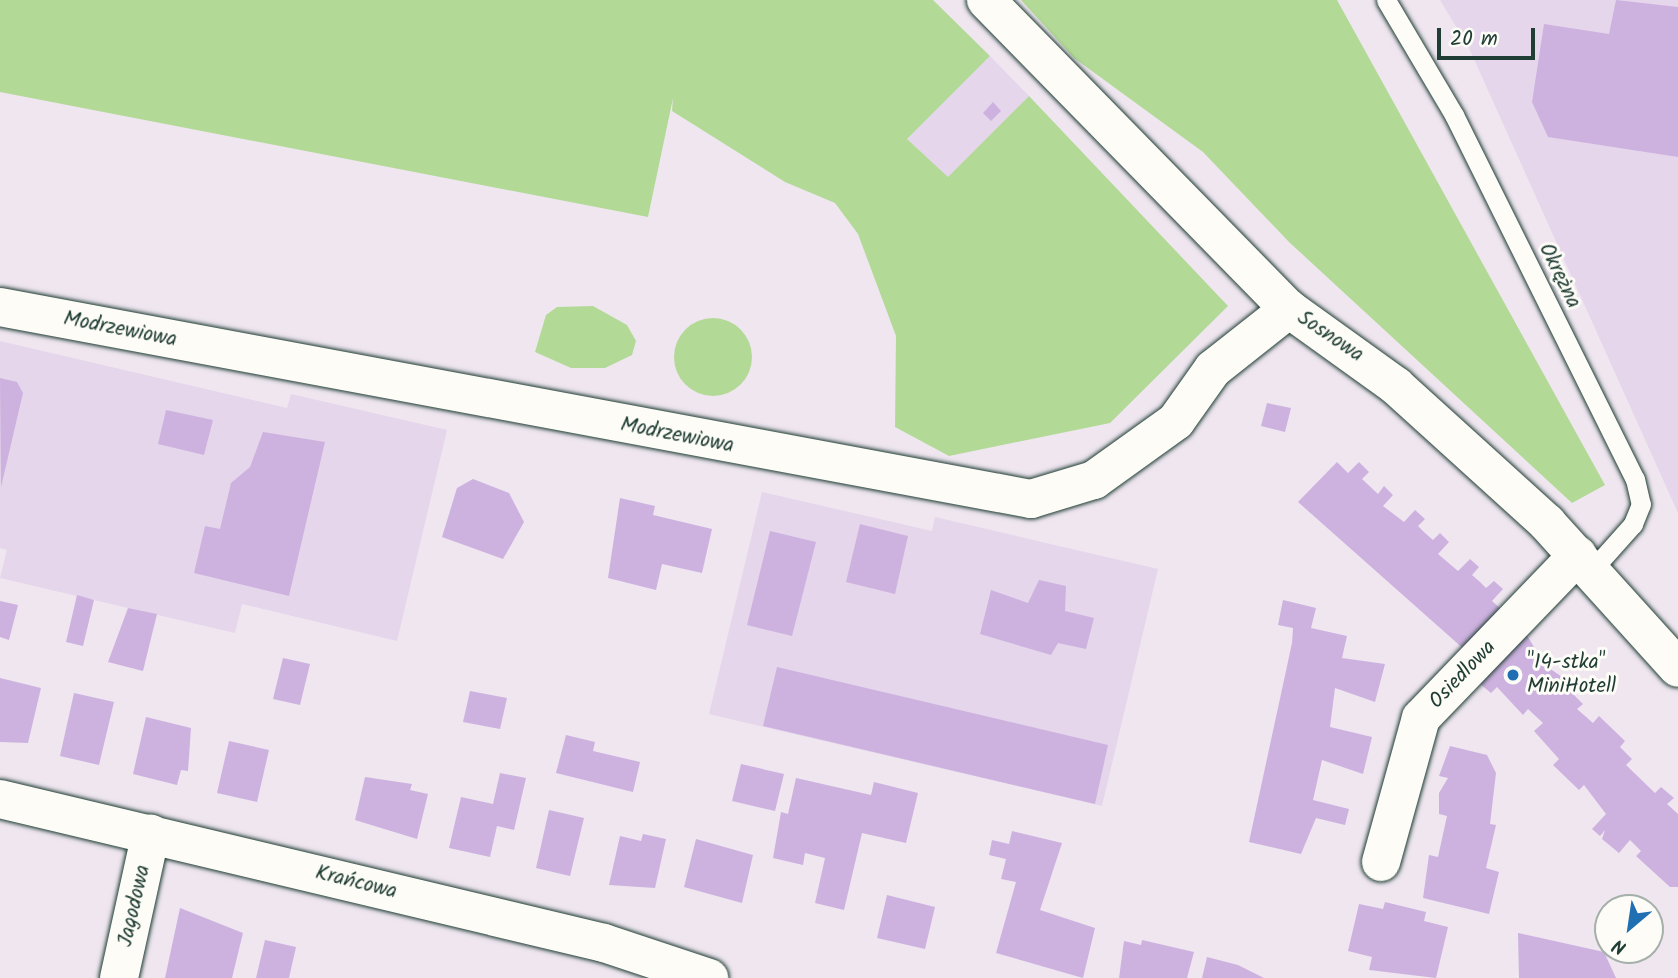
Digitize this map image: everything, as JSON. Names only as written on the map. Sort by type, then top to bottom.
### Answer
[{"type":"street","name":"Sosnowa","points":[[986,0],[1289,309],[1396,386],[1585,563],[1678,668]]},
{"type":"street","name":"Modrzewiowa","points":[[0,307],[1031,499],[1094,480],[1176,421],[1213,369],[1289,309]]},
{"type":"street","name":"Osiedlowa","points":[[1381,862],[1421,718],[1585,563]]},
{"type":"street","name":"Krańcowa","points":[[0,799],[604,943],[626,967],[709,978]]},
{"type":"street","name":"Jagodowa","points":[[119,978],[151,833]]},
{"type":"lane","name":"Okrężna","points":[[1385,0],[1454,115],[1635,478],[1641,504],[1633,524],[1585,563]]},
{"type":"shaded area","points":[[1440,0],[1678,0],[1678,513],[1469,48]]},
{"type":"shaded area","points":[[990,56],[1029,96],[948,178],[907,139]]},
{"type":"shaded area","points":[[0,341],[287,408],[291,394],[447,430],[397,641],[242,604],[235,633],[0,578],[7,550],[0,548]]},
{"type":"shaded area","points":[[762,492],[932,531],[935,517],[1158,569],[1102,806],[709,714]]},
{"type":"green space","points":[[0,0],[933,0],[990,56],[907,139],[948,177],[1029,96],[1228,306],[1110,423],[949,456],[895,427],[896,336],[858,234],[835,203],[785,182],[672,111],[673,98],[648,217],[0,92]]},
{"type":"green space","points":[[1021,0],[1337,0],[1605,485],[1572,503],[1289,242],[1203,152],[1074,58]]},
{"type":"green space","points":[[593,306],[627,325],[636,341],[632,355],[605,368],[571,368],[535,352],[546,315],[557,307]]},
{"type":"green space","points":[[713,318],[728,321],[745,335],[752,357],[749,372],[735,389],[713,396],[698,393],[681,379],[674,357],[677,342],[691,325]]},
{"type":"building","points":[[1616,0],[1678,7],[1678,157],[1548,137],[1532,102],[1544,24],[1609,34]]},
{"type":"building","points":[[993,102],[1001,111],[991,121],[983,113]]},
{"type":"building","points":[[0,378],[17,382],[23,393],[1,487]]},
{"type":"building","points":[[1267,403],[1291,408],[1285,432],[1261,426]]},
{"type":"building","points":[[166,410],[213,420],[204,455],[158,444]]},
{"type":"building","points":[[263,432],[325,442],[289,596],[194,573],[205,526],[220,529],[231,483],[250,467]]},
{"type":"building","points":[[1337,462],[1348,473],[1359,462],[1369,472],[1362,479],[1378,494],[1384,486],[1393,495],[1383,506],[1404,522],[1415,510],[1425,519],[1418,526],[1425,533],[1433,540],[1440,533],[1449,542],[1438,554],[1458,571],[1470,559],[1479,567],[1472,575],[1486,588],[1494,581],[1503,589],[1492,601],[1503,611],[1466,651],[1298,502]]},
{"type":"building","points":[[473,479],[509,493],[524,522],[503,559],[442,537],[457,488]]},
{"type":"building","points":[[620,498],[655,506],[653,515],[712,529],[702,573],[662,564],[656,590],[608,578]]},
{"type":"building","points":[[860,524],[908,536],[895,594],[846,582]]},
{"type":"building","points":[[770,531],[816,542],[792,636],[747,625]]},
{"type":"building","points":[[1039,580],[1066,586],[1065,611],[1094,618],[1086,649],[1058,643],[1051,655],[980,634],[991,590],[1028,603]]},
{"type":"building","points":[[77,595],[94,600],[83,646],[66,642]]},
{"type":"building","points":[[1283,600],[1316,608],[1311,628],[1347,636],[1342,658],[1385,664],[1375,702],[1335,688],[1330,727],[1372,737],[1363,774],[1322,760],[1313,800],[1349,809],[1345,825],[1316,818],[1301,854],[1249,842],[1292,643],[1293,628],[1278,625]]},
{"type":"building","points":[[0,601],[18,605],[9,640],[0,637]]},
{"type":"building","points":[[128,608],[157,614],[143,671],[108,662]]},
{"type":"building","points":[[1526,634],[1546,666],[1577,687],[1571,692],[1583,704],[1577,709],[1593,723],[1599,716],[1625,741],[1620,747],[1632,759],[1626,765],[1655,793],[1661,787],[1674,798],[1667,804],[1678,814],[1678,887],[1670,887],[1636,856],[1641,851],[1630,840],[1619,853],[1602,839],[1605,830],[1600,836],[1592,829],[1606,814],[1584,785],[1579,790],[1553,765],[1559,759],[1534,731],[1543,723],[1528,709],[1523,715],[1497,687],[1491,693],[1480,684]]},
{"type":"building","points":[[283,658],[310,664],[300,705],[273,699]]},
{"type":"building","points":[[777,667],[1108,745],[1095,804],[763,726]]},
{"type":"building","points":[[0,678],[41,688],[28,743],[0,742]]},
{"type":"building","points":[[470,691],[507,698],[500,729],[463,722]]},
{"type":"building","points":[[74,693],[114,702],[99,765],[60,756]]},
{"type":"building","points":[[146,717],[191,728],[188,771],[181,770],[177,785],[133,774]]},
{"type":"building","points":[[566,735],[595,742],[593,751],[640,762],[633,792],[556,773]]},
{"type":"building","points":[[229,741],[269,750],[257,802],[217,793]]},
{"type":"building","points":[[1450,746],[1487,755],[1496,773],[1490,824],[1496,825],[1486,868],[1499,872],[1489,914],[1423,898],[1429,855],[1438,857],[1447,816],[1439,814],[1439,793],[1448,778],[1439,776]]},
{"type":"building","points":[[741,764],[784,774],[775,811],[732,801]]},
{"type":"building","points":[[500,773],[526,778],[514,830],[497,826],[490,857],[449,848],[461,797],[493,804]]},
{"type":"building","points":[[365,777],[412,784],[410,790],[428,794],[417,839],[355,820]]},
{"type":"building","points":[[796,778],[871,795],[874,782],[918,793],[906,843],[862,833],[844,910],[815,903],[825,858],[805,853],[803,865],[773,858],[781,812],[788,814]]},
{"type":"building","points":[[549,810],[584,818],[570,876],[536,868]]},
{"type":"building","points":[[1012,831],[1062,843],[1040,910],[1095,928],[1083,978],[996,953],[1016,882],[1001,879],[1006,859],[989,855],[992,840],[1009,844]]},
{"type":"building","points":[[643,834],[666,839],[655,888],[609,885],[620,836],[641,841]]},
{"type":"building","points":[[696,839],[753,855],[742,903],[684,887]]},
{"type":"building","points":[[887,895],[935,907],[925,949],[877,938]]},
{"type":"building","points":[[1385,902],[1426,912],[1424,921],[1448,927],[1436,978],[1369,970],[1372,957],[1348,951],[1359,904],[1383,909]]},
{"type":"building","points":[[180,908],[243,933],[232,978],[165,978]]},
{"type":"building","points":[[1518,933],[1594,950],[1594,964],[1610,964],[1616,978],[1519,978]]},
{"type":"building","points":[[265,940],[296,947],[289,978],[256,978]]},
{"type":"building","points":[[1142,940],[1194,952],[1187,978],[1119,978],[1124,941],[1141,945]]},
{"type":"building","points":[[1207,957],[1238,965],[1264,978],[1202,978]]},
{"type":"place","name":"\"14-stka\" MiniHotell","points":[[1513,675]]}]
